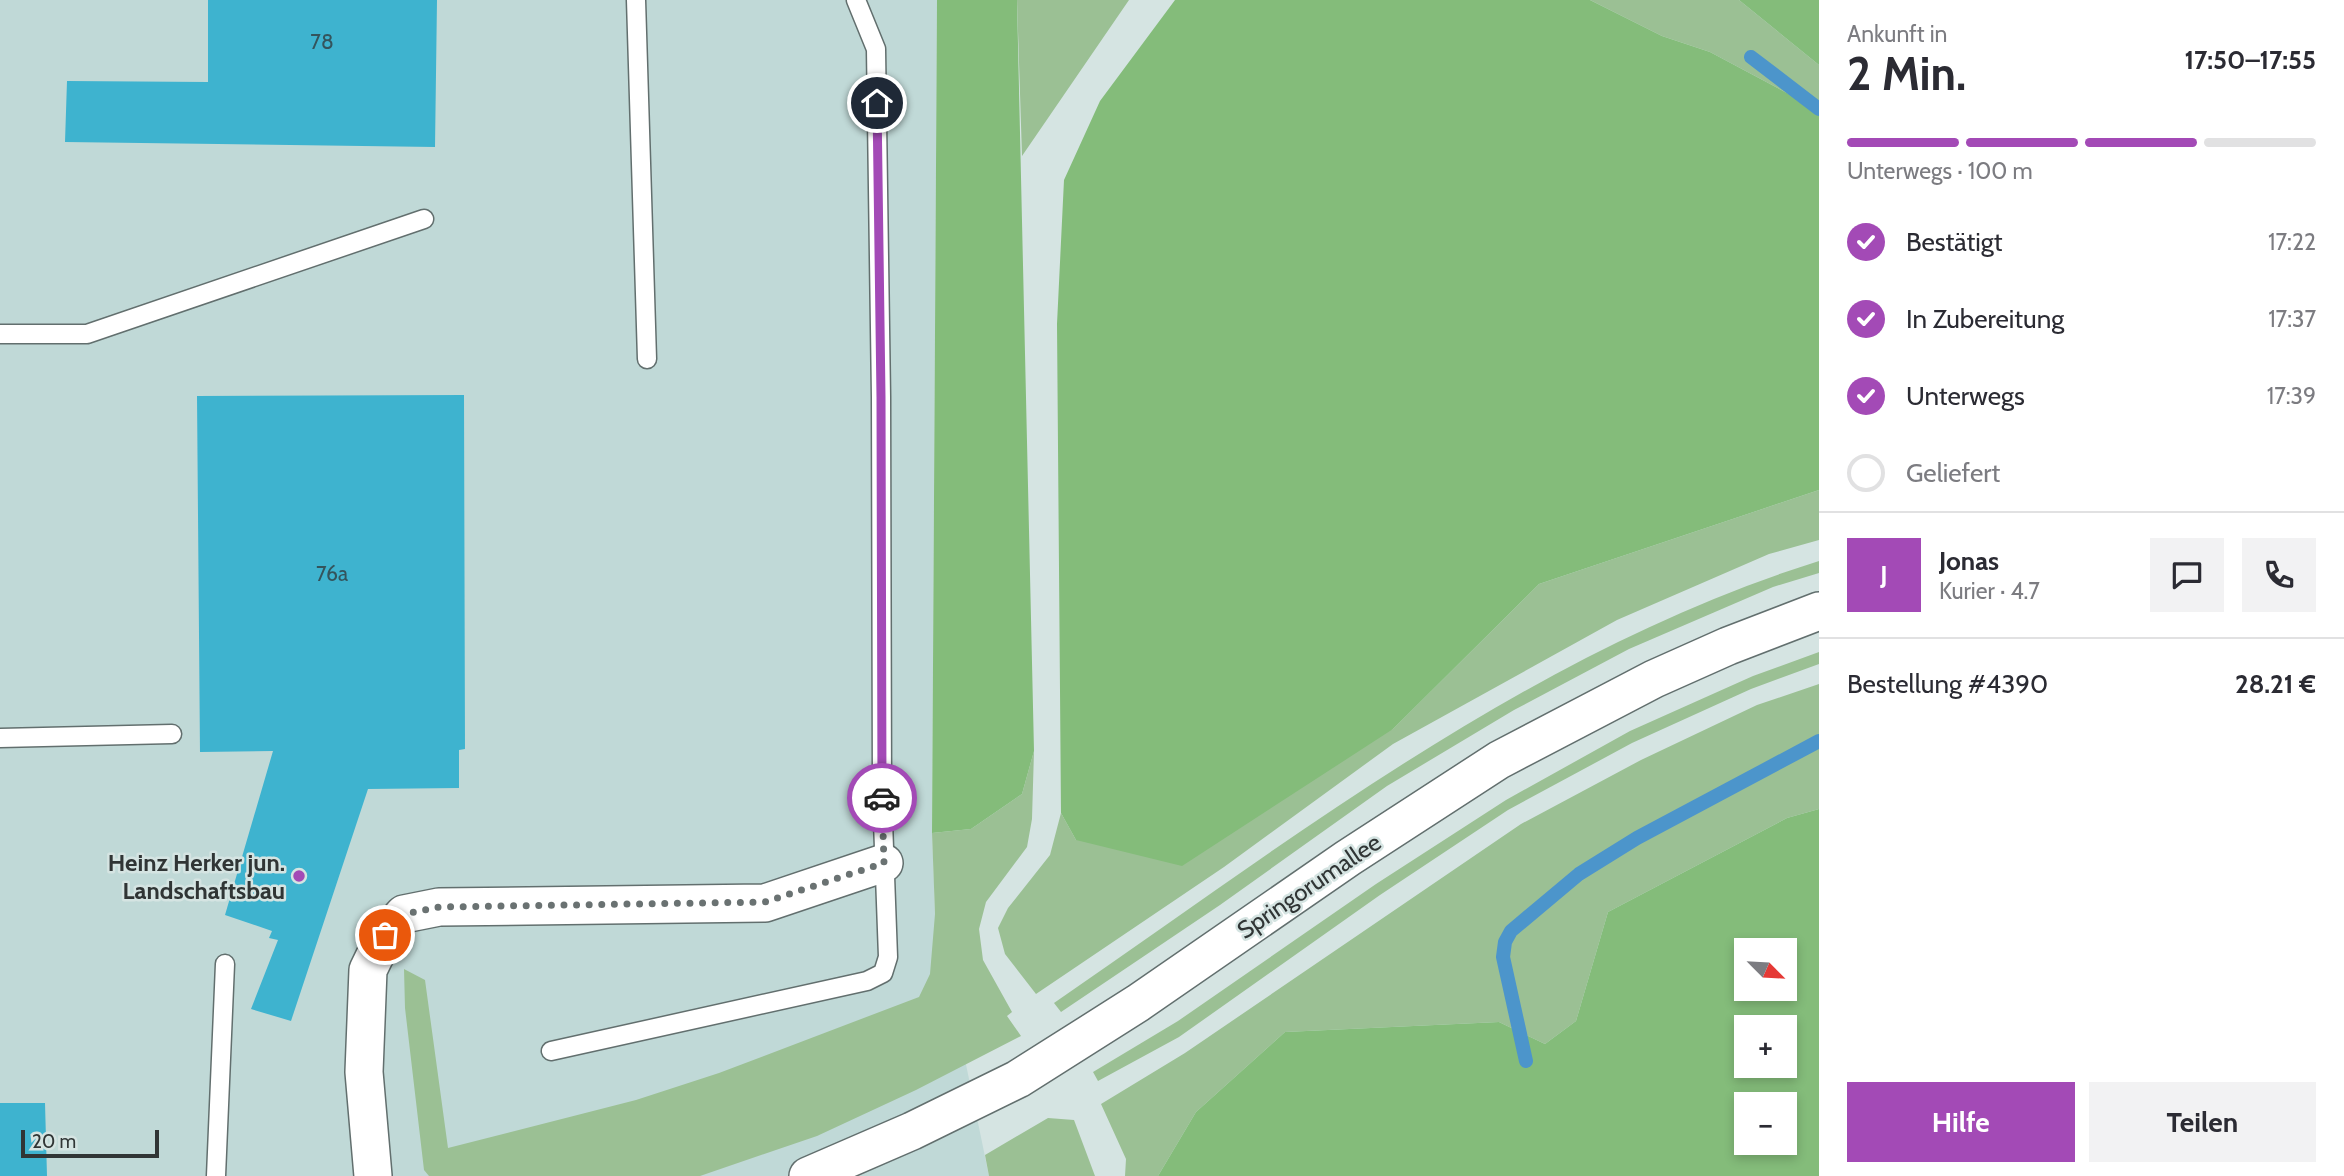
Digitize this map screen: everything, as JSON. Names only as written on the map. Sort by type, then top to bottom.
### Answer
[{"type":"street","name":"Springorumallee","points":[[808,1176],[912,1131],[1017,1079],[1138,1003],[1348,858],[1499,760],[1654,679],[1728,646],[1819,611]]},
{"type":"street","points":[[373,1176],[364,1072],[368,970],[385,935],[404,914],[439,907],[765,902],[884,863]]},
{"type":"lane","points":[[636,0],[648,359]]},
{"type":"lane","points":[[551,1051],[867,981],[883,974],[888,957],[882,780],[881,397],[876,50],[856,0]]},
{"type":"lane","points":[[0,334],[87,334],[424,219]]},
{"type":"lane","points":[[0,738],[172,734]]},
{"type":"lane","points":[[216,1176],[225,964]]},
{"type":"shaded area","points":[[0,0],[937,0],[932,833],[935,914],[989,1176],[0,1176]]},
{"type":"green space","points":[[937,0],[1017,0],[1034,751],[1022,794],[971,829],[932,833]]},
{"type":"green space","points":[[1017,0],[1129,0],[1022,156]]},
{"type":"green space","points":[[1175,0],[1590,0],[1662,36],[1710,52],[1819,110],[1819,490],[1539,584],[1393,729],[1182,866],[1076,840],[1061,813],[1057,324],[1064,180],[1100,101]]},
{"type":"green space","points":[[1590,0],[1739,0],[1819,65],[1819,110],[1710,52],[1662,36]]},
{"type":"green space","points":[[1739,0],[1819,0],[1819,65]]},
{"type":"green space","points":[[1819,490],[1819,540],[1769,554],[1617,620],[1393,744],[1224,867],[1036,994],[1005,954],[998,928],[1008,908],[1050,855],[1061,813],[1076,840],[1393,729],[1539,584]]},
{"type":"green space","points":[[1819,561],[1819,573],[1773,587],[1629,649],[1514,710],[1387,786],[1220,905],[1061,1012],[1054,1003],[1328,813],[1516,696],[1614,644],[1715,599]]},
{"type":"green space","points":[[1819,652],[1819,664],[1751,689],[1632,743],[1508,810],[1380,895],[1179,1037],[1098,1081],[1093,1072],[1178,1021],[1376,884],[1506,800],[1630,731],[1753,676]]},
{"type":"green space","points":[[1819,684],[1819,809],[1787,818],[1608,912],[1576,1021],[1545,1044],[1499,1022],[1285,1032],[1196,1112],[1158,1176],[1125,1176],[1126,1159],[1101,1104],[1185,1053],[1521,824],[1641,760],[1757,705]]},
{"type":"green space","points":[[1034,751],[1032,819],[1027,847],[986,902],[979,929],[983,960],[1012,1012],[1007,1016],[1021,1036],[916,1090],[817,1136],[700,1176],[429,1176],[424,1170],[405,1008],[404,969],[425,980],[448,1148],[636,1100],[719,1073],[919,997],[930,974],[935,914],[932,833],[971,829],[1022,794]]},
{"type":"green space","points":[[1819,809],[1819,1176],[1158,1176],[1196,1112],[1285,1032],[1499,1022],[1545,1044],[1576,1021],[1608,912],[1787,818]]},
{"type":"green space","points":[[1048,1118],[1074,1120],[1095,1176],[989,1176],[985,1155]]},
{"type":"building","points":[[208,0],[437,0],[435,147],[65,142],[67,81],[208,82]]},
{"type":"building","points":[[464,395],[465,749],[459,750],[459,788],[368,789],[291,1021],[251,1009],[278,940],[269,938],[272,931],[225,915],[273,751],[200,752],[197,396]]},
{"type":"building","points":[[0,1103],[45,1103],[47,1176],[0,1176]]},
{"type":"waterway","points":[[1751,57],[1819,109]]},
{"type":"waterway","points":[[1526,1061],[1503,957],[1505,942],[1511,931],[1579,874],[1637,838],[1819,741]]},
{"type":"way so far","points":[[385,935],[404,914],[439,907],[765,902],[884,863],[882,798]]},
{"type":"place","name":"Heinz Herker jun. Landschaftsbau","points":[[299,876]]},
{"type":"route","points":[[877,103],[882,798]]}]
